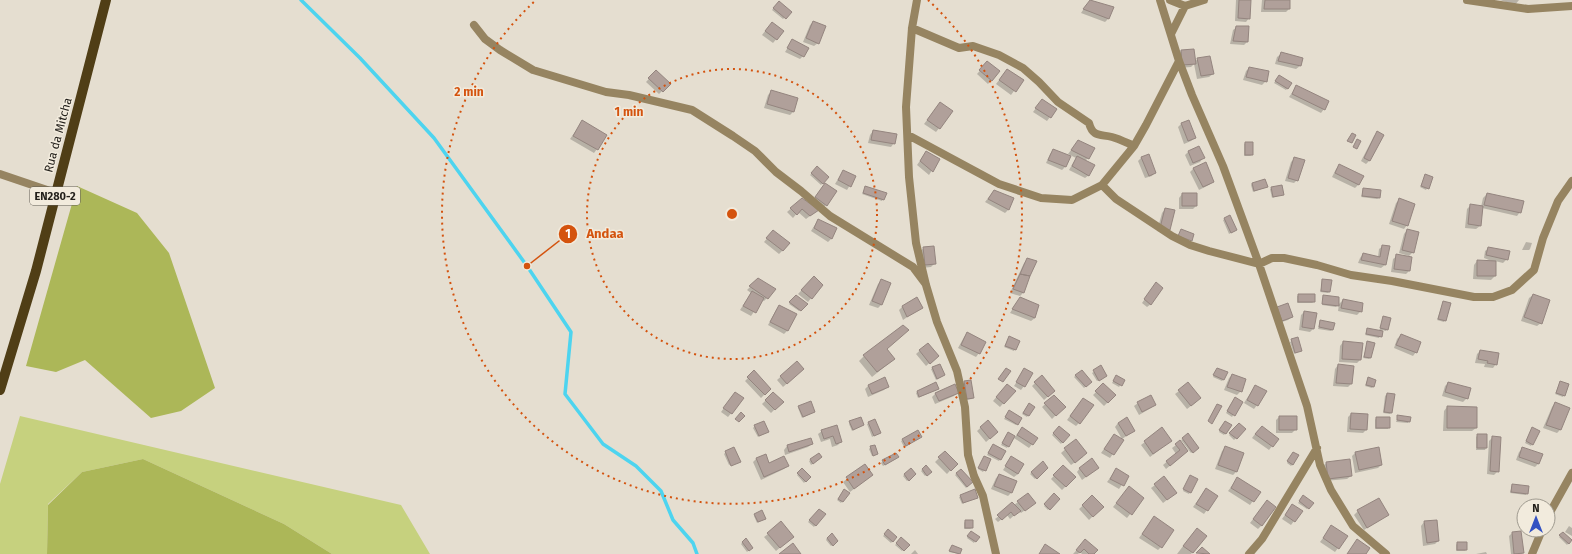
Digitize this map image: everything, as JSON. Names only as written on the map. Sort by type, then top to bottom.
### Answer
[{"type":"main road","name":"Rua da Mitcha","points":[[0,390],[36,271],[105,0]]},
{"type":"street","points":[[917,0],[912,28],[906,108],[909,177],[916,243],[926,285],[938,322],[957,371],[965,407],[968,455],[974,476],[983,496],[996,554]]},
{"type":"street","points":[[1160,0],[1179,61],[1223,166],[1259,264],[1307,406],[1320,465],[1331,490],[1353,526],[1386,554]]},
{"type":"street","points":[[1170,0],[1185,6],[1204,0]]},
{"type":"street","points":[[1467,0],[1528,9],[1572,6]]},
{"type":"street","points":[[1171,34],[1185,6]]},
{"type":"street","points":[[474,25],[485,39],[533,70],[606,92],[629,95],[692,110],[755,151],[776,172],[830,216],[913,267],[926,285]]},
{"type":"street","points":[[912,28],[959,48],[973,46],[999,55],[1023,68],[1058,102],[1089,124],[1091,130],[1095,134],[1113,137],[1134,146]]},
{"type":"street","points":[[908,135],[999,184],[1041,198],[1072,200],[1102,185],[1134,146],[1179,61]]},
{"type":"street","points":[[0,174],[56,193]]},
{"type":"street","points":[[1102,185],[1116,199],[1172,236],[1190,245],[1259,264],[1272,258],[1284,258],[1317,265],[1351,276],[1392,281],[1474,298],[1493,298],[1512,290],[1534,270],[1558,201],[1572,181]]},
{"type":"street","points":[[1248,554],[1262,539],[1317,448]]},
{"type":"street","points":[[1556,502],[1572,473]]},
{"type":"street","points":[[1532,554],[1539,538]]},
{"type":"green space","points":[[77,186],[137,213],[169,253],[215,388],[181,411],[151,418],[85,360],[56,372],[26,366]]},
{"type":"green space","points":[[20,416],[401,505],[430,554],[332,554],[284,524],[143,459],[82,472],[48,504],[47,554],[0,554],[0,484]]},
{"type":"green space","points":[[143,459],[284,524],[332,554],[47,554],[48,505],[82,472]]},
{"type":"building","points":[[1090,0],[1114,7],[1109,19],[1083,9]]},
{"type":"building","points":[[1239,0],[1251,0],[1250,19],[1238,18]]},
{"type":"building","points":[[1265,0],[1290,0],[1290,9],[1264,9]]},
{"type":"building","points":[[779,1],[792,12],[786,19],[773,8]]},
{"type":"building","points":[[813,21],[826,26],[819,44],[806,38]]},
{"type":"building","points":[[772,22],[784,31],[777,40],[765,31]]},
{"type":"building","points":[[1236,26],[1249,26],[1248,42],[1233,41]]},
{"type":"building","points":[[792,39],[809,48],[804,57],[787,48]]},
{"type":"building","points":[[1194,49],[1196,64],[1182,65],[1181,50]]},
{"type":"building","points":[[1281,52],[1303,58],[1301,66],[1278,61]]},
{"type":"building","points":[[1210,56],[1214,74],[1201,76],[1197,58]]},
{"type":"building","points":[[987,61],[1000,71],[992,81],[979,70]]},
{"type":"building","points":[[1249,67],[1269,71],[1267,82],[1246,77]]},
{"type":"building","points":[[1007,69],[1024,80],[1016,92],[999,80]]},
{"type":"building","points":[[656,70],[671,84],[663,92],[648,78]]},
{"type":"building","points":[[1279,75],[1292,83],[1288,89],[1275,81]]},
{"type":"building","points":[[1296,85],[1329,101],[1325,110],[1292,94]]},
{"type":"building","points":[[771,90],[798,98],[794,112],[767,104]]},
{"type":"building","points":[[1042,99],[1057,109],[1051,118],[1035,108]]},
{"type":"building","points":[[940,102],[953,111],[940,129],[927,120]]},
{"type":"building","points":[[582,120],[607,135],[598,150],[573,136]]},
{"type":"building","points":[[1189,120],[1196,138],[1188,141],[1181,123]]},
{"type":"building","points":[[873,130],[897,134],[895,144],[871,140]]},
{"type":"building","points":[[1377,131],[1384,135],[1370,161],[1364,158]]},
{"type":"building","points":[[1352,133],[1356,135],[1352,143],[1347,141]]},
{"type":"building","points":[[1357,139],[1361,141],[1357,149],[1353,147]]},
{"type":"building","points":[[1078,140],[1095,148],[1089,159],[1071,150]]},
{"type":"building","points":[[1245,142],[1253,142],[1253,155],[1245,155]]},
{"type":"building","points":[[1199,146],[1205,158],[1193,163],[1188,151]]},
{"type":"building","points":[[1053,149],[1071,156],[1066,167],[1048,160]]},
{"type":"building","points":[[926,151],[940,159],[933,172],[920,161]]},
{"type":"building","points":[[1149,154],[1156,173],[1149,176],[1141,157]]},
{"type":"building","points":[[1077,156],[1095,165],[1089,176],[1072,166]]},
{"type":"building","points":[[1294,157],[1305,160],[1298,181],[1288,178]]},
{"type":"building","points":[[1206,162],[1214,182],[1203,187],[1193,168]]},
{"type":"building","points":[[1339,164],[1364,176],[1359,185],[1335,173]]},
{"type":"building","points":[[817,166],[829,177],[823,184],[811,173]]},
{"type":"building","points":[[843,170],[856,176],[851,187],[838,180]]},
{"type":"building","points":[[1425,174],[1433,177],[1429,189],[1421,186]]},
{"type":"building","points":[[1265,179],[1268,187],[1254,191],[1252,183]]},
{"type":"building","points":[[825,183],[837,191],[827,206],[815,197]]},
{"type":"building","points":[[1282,185],[1284,195],[1273,197],[1271,187]]},
{"type":"building","points":[[865,186],[887,193],[884,200],[863,193]]},
{"type":"building","points":[[1363,188],[1381,190],[1380,198],[1362,196]]},
{"type":"building","points":[[994,190],[1014,198],[1009,210],[988,199]]},
{"type":"building","points":[[1182,193],[1197,193],[1197,206],[1182,206]]},
{"type":"building","points":[[1487,193],[1524,201],[1521,213],[1484,205]]},
{"type":"building","points":[[802,198],[819,210],[810,216],[802,209],[797,215],[790,208]]},
{"type":"building","points":[[1399,198],[1415,204],[1408,226],[1392,221]]},
{"type":"building","points":[[1470,204],[1483,206],[1481,226],[1468,224]]},
{"type":"building","points":[[1165,208],[1175,210],[1170,230],[1160,228]]},
{"type":"building","points":[[1230,215],[1237,230],[1231,233],[1224,218]]},
{"type":"building","points":[[818,219],[837,228],[832,239],[814,228]]},
{"type":"building","points":[[1181,229],[1194,234],[1192,241],[1178,236]]},
{"type":"building","points":[[1407,229],[1419,232],[1414,253],[1402,250]]},
{"type":"building","points":[[773,230],[790,243],[783,251],[766,238]]},
{"type":"building","points":[[1382,245],[1390,246],[1386,265],[1361,260],[1363,253],[1380,257]]},
{"type":"building","points":[[934,246],[936,264],[925,265],[923,247]]},
{"type":"building","points":[[1488,247],[1510,251],[1508,260],[1486,255]]},
{"type":"building","points":[[1396,254],[1412,257],[1410,271],[1394,269]]},
{"type":"building","points":[[1027,258],[1037,261],[1030,276],[1020,274]]},
{"type":"building","points":[[1477,260],[1496,261],[1496,276],[1477,276]]},
{"type":"building","points":[[1020,274],[1030,276],[1024,293],[1013,289]]},
{"type":"building","points":[[814,276],[823,285],[812,299],[801,290]]},
{"type":"building","points":[[758,278],[776,289],[768,299],[749,286]]},
{"type":"building","points":[[881,279],[891,283],[882,305],[872,301]]},
{"type":"building","points":[[1322,279],[1332,280],[1330,292],[1321,291]]},
{"type":"building","points":[[1156,282],[1163,288],[1151,305],[1144,299]]},
{"type":"building","points":[[752,291],[764,298],[756,313],[743,306]]},
{"type":"building","points":[[1298,294],[1315,294],[1315,302],[1298,302]]},
{"type":"building","points":[[1533,294],[1550,300],[1542,324],[1524,317]]},
{"type":"building","points":[[796,295],[808,304],[801,311],[789,302]]},
{"type":"building","points":[[1323,295],[1339,297],[1339,306],[1322,304]]},
{"type":"building","points":[[917,297],[923,308],[907,317],[902,306]]},
{"type":"building","points":[[1020,297],[1039,305],[1035,318],[1012,309]]},
{"type":"building","points":[[1343,299],[1363,303],[1362,312],[1341,308]]},
{"type":"building","points":[[1443,301],[1451,303],[1446,321],[1438,319]]},
{"type":"building","points":[[1288,303],[1293,317],[1282,321],[1277,307]]},
{"type":"building","points":[[779,305],[797,314],[788,331],[770,322]]},
{"type":"building","points":[[1304,311],[1317,313],[1314,329],[1302,327]]},
{"type":"building","points":[[1383,316],[1391,318],[1388,330],[1380,328]]},
{"type":"building","points":[[1320,320],[1335,323],[1333,330],[1319,327]]},
{"type":"building","points":[[903,325],[909,330],[887,349],[895,359],[877,372],[863,355]]},
{"type":"building","points":[[1367,328],[1383,331],[1382,337],[1366,334]]},
{"type":"building","points":[[967,332],[986,342],[980,354],[961,345]]},
{"type":"building","points":[[1401,334],[1421,342],[1417,353],[1396,345]]},
{"type":"building","points":[[1009,336],[1020,341],[1016,350],[1005,346]]},
{"type":"building","points":[[1298,337],[1302,351],[1295,353],[1291,339]]},
{"type":"building","points":[[1343,341],[1363,343],[1361,360],[1342,359]]},
{"type":"building","points":[[1367,341],[1375,343],[1371,358],[1364,357]]},
{"type":"building","points":[[928,343],[939,356],[930,364],[919,350]]},
{"type":"building","points":[[1480,350],[1499,353],[1497,365],[1478,359]]},
{"type":"building","points":[[797,361],[804,369],[787,384],[780,376]]},
{"type":"building","points":[[940,364],[945,375],[937,379],[932,367]]},
{"type":"building","points":[[1338,364],[1354,366],[1352,384],[1336,383]]},
{"type":"building","points":[[1101,365],[1107,376],[1099,381],[1093,370]]},
{"type":"building","points":[[1006,368],[1011,371],[1003,382],[998,379]]},
{"type":"building","points":[[1024,368],[1033,373],[1025,387],[1016,382]]},
{"type":"building","points":[[1217,368],[1228,372],[1224,380],[1213,375]]},
{"type":"building","points":[[754,370],[771,389],[765,395],[747,377]]},
{"type":"building","points":[[1082,370],[1092,382],[1086,387],[1075,375]]},
{"type":"building","points":[[1232,374],[1246,379],[1242,392],[1227,387]]},
{"type":"building","points":[[1042,375],[1055,391],[1048,397],[1034,382]]},
{"type":"building","points":[[1116,375],[1125,380],[1122,386],[1113,381]]},
{"type":"building","points":[[885,377],[889,387],[872,394],[868,385]]},
{"type":"building","points":[[1368,377],[1376,380],[1374,387],[1366,385]]},
{"type":"building","points":[[971,380],[974,398],[967,399],[964,381]]},
{"type":"building","points":[[1560,381],[1569,384],[1565,396],[1556,393]]},
{"type":"building","points":[[936,382],[939,389],[919,397],[917,391]]},
{"type":"building","points":[[1188,382],[1201,398],[1191,406],[1178,390]]},
{"type":"building","points":[[1448,382],[1471,388],[1468,399],[1445,392]]},
{"type":"building","points":[[1103,383],[1116,395],[1108,403],[1095,391]]},
{"type":"building","points":[[955,384],[959,393],[939,401],[935,393]]},
{"type":"building","points":[[1007,384],[1016,391],[1004,404],[996,397]]},
{"type":"building","points":[[1255,385],[1267,391],[1258,406],[1247,400]]},
{"type":"building","points":[[735,392],[744,398],[732,414],[723,408]]},
{"type":"building","points":[[773,392],[784,402],[775,410],[765,400]]},
{"type":"building","points":[[1387,393],[1395,394],[1392,413],[1384,412]]},
{"type":"building","points":[[1054,395],[1066,407],[1056,416],[1044,403]]},
{"type":"building","points":[[1151,395],[1156,405],[1142,412],[1137,402]]},
{"type":"building","points":[[1235,397],[1243,402],[1235,416],[1227,411]]},
{"type":"building","points":[[1083,398],[1094,405],[1080,424],[1070,416]]},
{"type":"building","points":[[811,401],[815,412],[803,417],[798,406]]},
{"type":"building","points":[[1555,402],[1570,408],[1561,430],[1546,425]]},
{"type":"building","points":[[1029,403],[1035,407],[1029,416],[1023,413]]},
{"type":"building","points":[[1217,404],[1222,406],[1212,424],[1208,421]]},
{"type":"building","points":[[1447,406],[1477,407],[1477,428],[1447,428]]},
{"type":"building","points":[[1009,410],[1022,418],[1018,425],[1005,417]]},
{"type":"building","points":[[741,412],[745,416],[739,422],[735,419]]},
{"type":"building","points":[[1351,413],[1368,414],[1367,430],[1350,429]]},
{"type":"building","points":[[1397,415],[1411,417],[1410,422],[1397,420]]},
{"type":"building","points":[[1279,416],[1297,416],[1297,430],[1279,430]]},
{"type":"building","points":[[861,417],[864,425],[853,430],[849,421]]},
{"type":"building","points":[[1127,417],[1135,431],[1126,436],[1118,423]]},
{"type":"building","points":[[1376,417],[1390,417],[1390,428],[1376,428]]},
{"type":"building","points":[[875,419],[881,433],[874,436],[868,422]]},
{"type":"building","points":[[988,420],[998,432],[990,439],[980,427]]},
{"type":"building","points":[[764,421],[769,432],[759,436],[754,425]]},
{"type":"building","points":[[1225,421],[1232,425],[1226,434],[1219,430]]},
{"type":"building","points":[[1239,423],[1246,429],[1237,439],[1229,433]]},
{"type":"building","points":[[837,425],[842,442],[836,444],[833,436],[824,439],[821,430]]},
{"type":"building","points":[[1059,426],[1070,435],[1063,443],[1053,433]]},
{"type":"building","points":[[1262,426],[1279,439],[1273,447],[1255,434]]},
{"type":"building","points":[[1022,427],[1038,438],[1033,445],[1017,435]]},
{"type":"building","points":[[1162,427],[1172,441],[1153,454],[1144,441]]},
{"type":"building","points":[[1532,427],[1540,431],[1533,445],[1526,441]]},
{"type":"building","points":[[918,430],[922,437],[906,446],[902,439]]},
{"type":"building","points":[[1008,432],[1015,436],[1009,447],[1002,443]]},
{"type":"building","points":[[1188,433],[1199,448],[1193,453],[1182,438]]},
{"type":"building","points":[[1114,434],[1124,440],[1114,455],[1104,449]]},
{"type":"building","points":[[1477,434],[1487,434],[1487,448],[1477,448]]},
{"type":"building","points":[[1492,436],[1501,437],[1499,472],[1490,471]]},
{"type":"building","points":[[811,438],[813,444],[789,452],[787,445]]},
{"type":"building","points":[[1076,439],[1087,453],[1075,463],[1064,448]]},
{"type":"building","points":[[1180,440],[1188,451],[1170,466],[1166,461],[1180,450],[1175,444]]},
{"type":"building","points":[[993,444],[1006,451],[1001,460],[988,453]]},
{"type":"building","points":[[875,445],[878,454],[873,456],[870,446]]},
{"type":"building","points":[[1225,446],[1244,453],[1237,472],[1218,465]]},
{"type":"building","points":[[734,447],[741,462],[731,466],[725,451]]},
{"type":"building","points":[[1379,447],[1382,465],[1359,470],[1355,452]]},
{"type":"building","points":[[1522,447],[1543,454],[1539,464],[1519,457]]},
{"type":"building","points":[[945,451],[958,464],[951,471],[938,457]]},
{"type":"building","points":[[1293,452],[1299,455],[1293,465],[1287,461]]},
{"type":"building","points":[[819,453],[822,457],[813,464],[810,459]]},
{"type":"building","points":[[896,453],[899,457],[885,465],[882,460]]},
{"type":"building","points":[[766,454],[769,463],[784,456],[789,466],[764,477],[756,458]]},
{"type":"building","points":[[984,456],[991,459],[986,471],[978,468]]},
{"type":"building","points":[[1011,456],[1024,464],[1018,474],[1005,466]]},
{"type":"building","points":[[1092,458],[1099,468],[1086,477],[1079,468]]},
{"type":"building","points":[[1350,459],[1352,476],[1328,479],[1326,462]]},
{"type":"building","points":[[1043,461],[1048,468],[1037,479],[1031,472]]},
{"type":"building","points":[[865,464],[873,475],[854,489],[846,477]]},
{"type":"building","points":[[926,465],[932,472],[927,476],[922,469]]},
{"type":"building","points":[[1063,465],[1076,477],[1066,487],[1053,475]]},
{"type":"building","points":[[802,468],[811,477],[806,482],[797,473]]},
{"type":"building","points":[[911,468],[916,474],[909,481],[904,474]]},
{"type":"building","points":[[1116,468],[1129,476],[1124,486],[1110,479]]},
{"type":"building","points":[[961,469],[973,482],[967,487],[956,473]]},
{"type":"building","points":[[999,474],[1017,481],[1012,493],[994,486]]},
{"type":"building","points":[[1190,475],[1198,479],[1191,493],[1183,489]]},
{"type":"building","points":[[1164,476],[1177,493],[1167,500],[1154,484]]},
{"type":"building","points":[[1237,477],[1261,492],[1254,502],[1231,488]]},
{"type":"building","points":[[1512,484],[1529,486],[1528,494],[1511,492]]},
{"type":"building","points":[[1129,486],[1144,498],[1132,515],[1116,503]]},
{"type":"building","points":[[1206,488],[1218,496],[1208,511],[1196,504]]},
{"type":"building","points":[[844,489],[850,493],[843,502],[838,499]]},
{"type":"building","points":[[975,489],[978,498],[963,503],[960,495]]},
{"type":"building","points":[[1028,493],[1036,503],[1025,511],[1017,501]]},
{"type":"building","points":[[1054,493],[1060,499],[1050,510],[1044,504]]},
{"type":"building","points":[[1092,495],[1104,507],[1093,517],[1082,505]]},
{"type":"building","points":[[1303,495],[1314,503],[1309,509],[1299,501]]},
{"type":"building","points":[[1379,498],[1389,515],[1367,528],[1357,510]]},
{"type":"building","points":[[1267,500],[1276,507],[1262,526],[1253,519]]},
{"type":"building","points":[[1012,502],[1021,511],[1014,516],[1011,512],[1002,520],[997,515]]},
{"type":"building","points":[[1292,504],[1303,511],[1295,522],[1285,515]]},
{"type":"building","points":[[819,509],[826,514],[816,526],[809,520]]},
{"type":"building","points":[[762,510],[766,519],[758,522],[754,514]]},
{"type":"building","points":[[1154,516],[1174,530],[1162,548],[1142,534]]},
{"type":"building","points":[[965,520],[973,520],[973,528],[965,528]]},
{"type":"building","points":[[1437,520],[1439,541],[1427,543],[1424,521]]},
{"type":"building","points":[[781,521],[794,537],[780,548],[767,533]]},
{"type":"building","points":[[1331,525],[1348,536],[1339,549],[1323,538]]},
{"type":"building","points":[[1197,528],[1207,536],[1193,553],[1183,546]]},
{"type":"building","points":[[888,529],[897,537],[893,542],[884,534]]},
{"type":"building","points":[[971,531],[980,537],[976,542],[967,536]]},
{"type":"building","points":[[1512,532],[1516,532],[1516,538],[1522,538],[1524,553],[1514,554]]},
{"type":"building","points":[[1563,532],[1572,540],[1569,544],[1559,535]]},
{"type":"building","points":[[832,533],[838,541],[833,546],[827,538]]},
{"type":"building","points":[[901,537],[910,545],[904,551],[896,543]]},
{"type":"building","points":[[746,538],[753,548],[749,551],[742,542]]},
{"type":"building","points":[[1085,539],[1098,550],[1094,554],[1089,554],[1084,549],[1080,553],[1076,550]]},
{"type":"building","points":[[1357,539],[1370,548],[1366,554],[1347,554]]},
{"type":"building","points":[[1457,542],[1467,542],[1467,550],[1457,550]]},
{"type":"building","points":[[793,543],[801,554],[779,554]]},
{"type":"building","points":[[1045,544],[1060,554],[1039,554]]},
{"type":"building","points":[[952,545],[962,549],[960,554],[949,551]]},
{"type":"building","points":[[1202,547],[1210,554],[1196,553]]},
{"type":"waterway","points":[[301,0],[360,58],[434,138],[527,266],[571,332],[565,394],[603,444],[636,466],[661,491],[673,520],[693,543],[697,554]]},
{"type":"place","name":"Andaa","points":[[527,266]]}]
